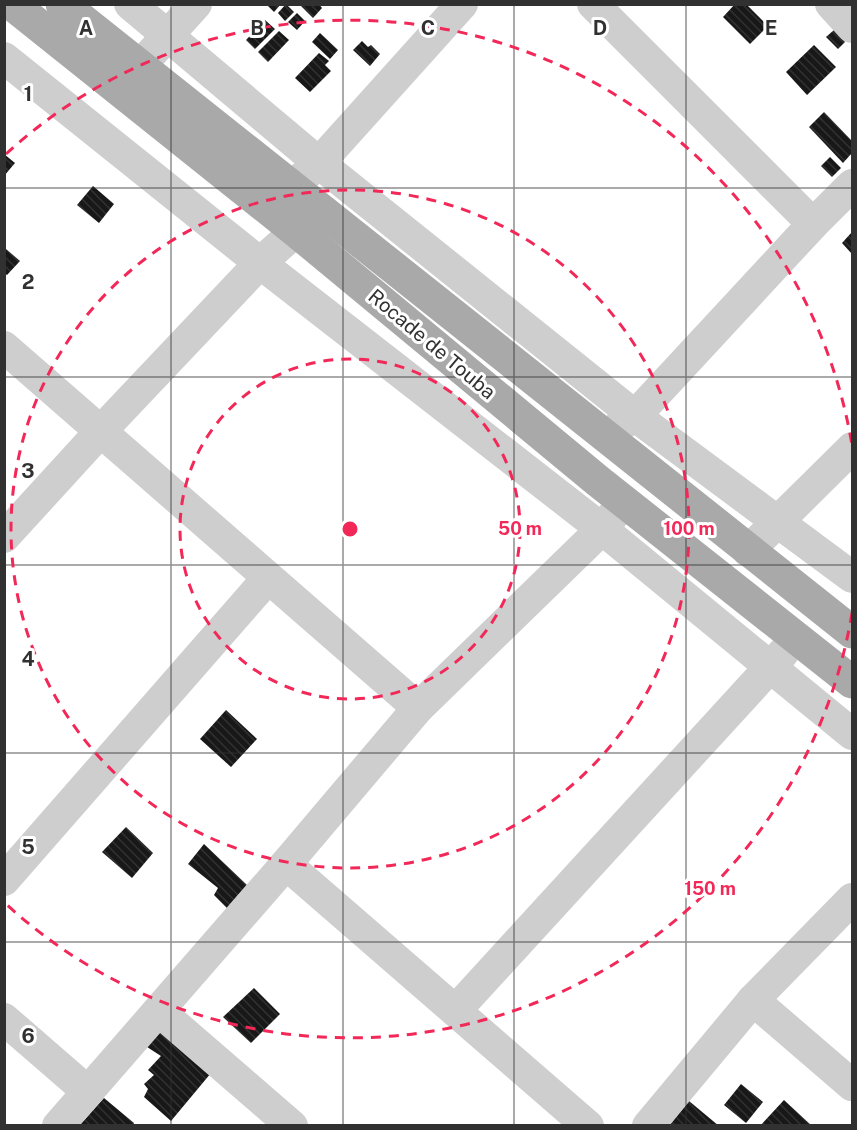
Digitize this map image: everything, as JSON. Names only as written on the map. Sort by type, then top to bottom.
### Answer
[{"type":"main road","name":"Rocade de Touba","points":[[12,4],[296,231],[624,501],[852,682]]},
{"type":"main road","name":"Rocade de Touba","points":[[62,4],[852,632]]},
{"type":"street","points":[[130,4],[319,163],[635,416],[780,521],[852,577]]},
{"type":"street","points":[[139,67],[196,4]]},
{"type":"street","points":[[292,188],[319,163],[462,4]]},
{"type":"street","points":[[593,4],[813,224]]},
{"type":"street","points":[[831,4],[852,27]]},
{"type":"street","points":[[4,58],[260,263],[602,529],[852,734]]},
{"type":"street","points":[[606,436],[635,416],[852,185]]},
{"type":"street","points":[[4,537],[260,263],[296,231]]},
{"type":"street","points":[[4,347],[418,708]]},
{"type":"street","points":[[748,551],[852,448]]},
{"type":"street","points":[[58,1125],[286,864],[418,708],[602,529],[624,501]]},
{"type":"street","points":[[4,880],[268,578]]},
{"type":"street","points":[[456,1010],[771,668],[795,638]]},
{"type":"street","points":[[286,864],[588,1125]]},
{"type":"street","points":[[648,1125],[753,1000],[852,899]]},
{"type":"street","points":[[753,1000],[852,1085]]},
{"type":"street","points":[[159,1011],[292,1125]]},
{"type":"street","points":[[4,1019],[87,1091]]},
{"type":"building","points":[[266,4],[281,4],[274,12]]},
{"type":"building","points":[[286,4],[294,12],[285,21],[278,13]]},
{"type":"building","points":[[299,4],[319,4],[322,8],[313,18]]},
{"type":"building","points":[[735,4],[746,4],[768,26],[750,44],[723,17]]},
{"type":"building","points":[[297,13],[305,21],[297,30],[288,22]]},
{"type":"building","points":[[265,20],[275,29],[255,49],[246,40]]},
{"type":"building","points":[[834,30],[845,42],[838,49],[826,37]]},
{"type":"building","points":[[279,31],[289,40],[268,62],[258,52]]},
{"type":"building","points":[[320,33],[338,50],[330,59],[312,42]]},
{"type":"building","points":[[362,41],[368,47],[371,45],[380,54],[370,66],[353,50]]},
{"type":"building","points":[[814,45],[836,67],[807,95],[786,72]]},
{"type":"building","points":[[319,53],[329,61],[325,65],[331,71],[310,92],[295,78]]},
{"type":"building","points":[[824,112],[852,141],[852,153],[843,163],[809,127]]},
{"type":"building","points":[[4,154],[15,163],[4,176]]},
{"type":"building","points":[[830,157],[841,168],[832,177],[821,166]]},
{"type":"building","points":[[93,186],[114,204],[99,223],[77,205]]},
{"type":"building","points":[[852,232],[852,254],[842,243]]},
{"type":"building","points":[[6,249],[20,261],[7,275],[4,273],[4,251]]},
{"type":"building","points":[[226,710],[257,739],[231,767],[200,739]]},
{"type":"building","points":[[126,827],[153,853],[132,878],[102,852]]},
{"type":"building","points":[[204,844],[247,885],[227,908],[214,895],[218,888],[188,864]]},
{"type":"building","points":[[254,988],[280,1014],[251,1043],[223,1017]]},
{"type":"building","points":[[162,1028],[211,1073],[171,1121],[144,1097],[148,1089],[144,1084],[154,1075],[148,1070],[161,1056],[147,1047]]},
{"type":"building","points":[[741,1084],[763,1102],[746,1123],[724,1105]]},
{"type":"building","points":[[104,1098],[134,1123],[133,1126],[79,1126]]},
{"type":"building","points":[[784,1100],[812,1126],[760,1126]]},
{"type":"building","points":[[689,1101],[719,1126],[669,1126]]}]
